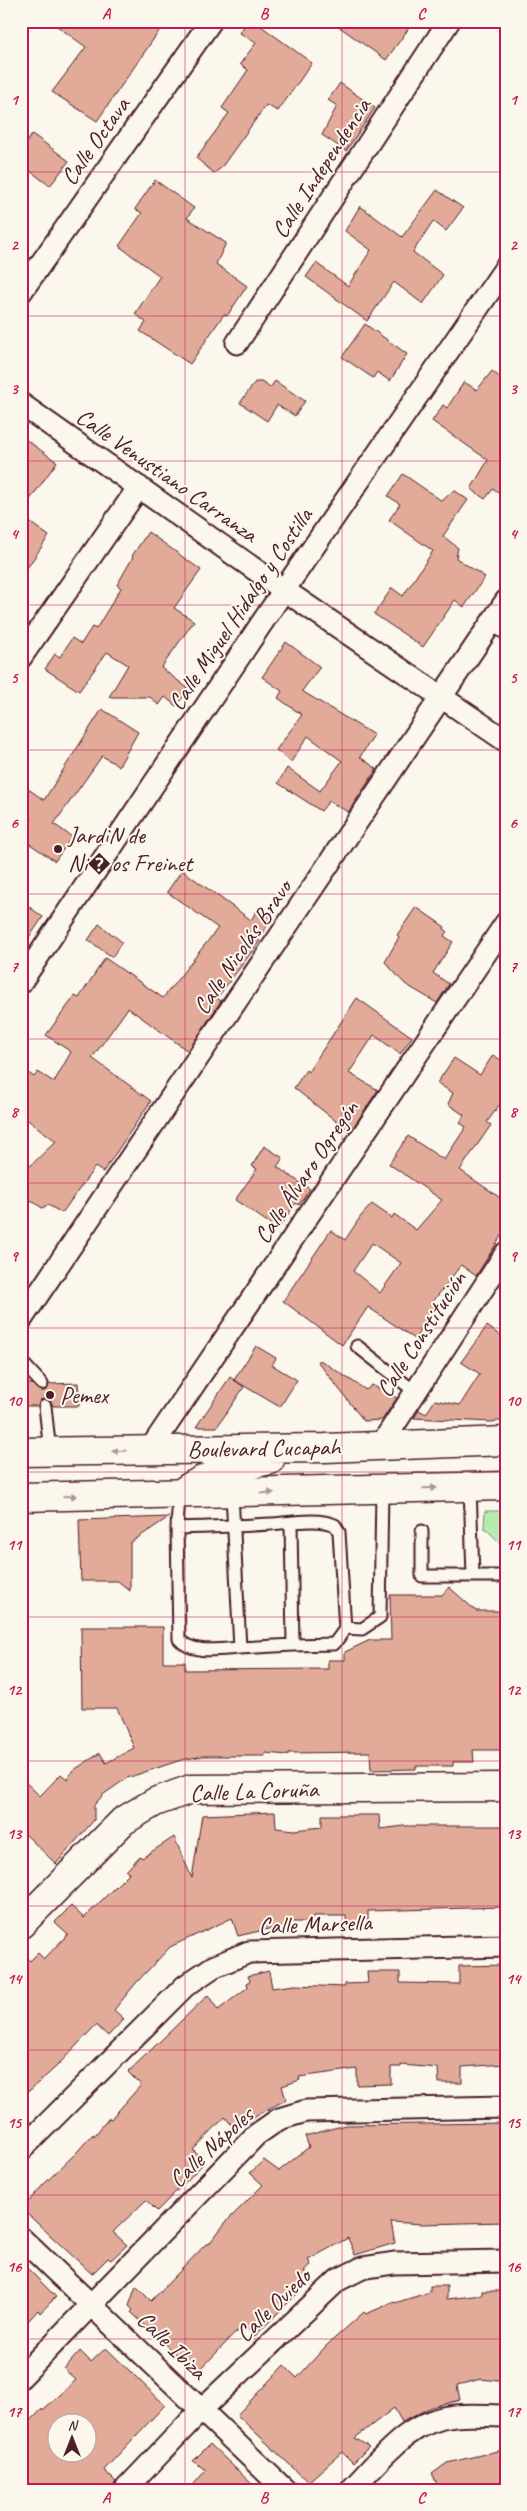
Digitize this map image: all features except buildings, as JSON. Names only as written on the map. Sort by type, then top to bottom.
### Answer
[{"type":"main road","name":"Boulevard Cucapah","points":[[21,1452],[325,1448],[506,1441]]},
{"type":"main road","points":[[179,1494],[199,1480],[236,1468],[325,1448]]},
{"type":"main road","name":"Boulevard Cucapah","points":[[21,1497],[232,1494],[506,1486]]},
{"type":"main road","name":"Calle La Coruña","points":[[21,1924],[124,1821],[155,1802],[191,1789],[506,1787]]},
{"type":"street","name":"Calle Octava","points":[[21,292],[211,21]]},
{"type":"street","name":"Calle Independencia","points":[[237,343],[449,21]]},
{"type":"street","name":"Calle Miguel Hidalgo y Costilla","points":[[21,982],[284,590],[506,267]]},
{"type":"street","name":"Calle Venustiano Carranza","points":[[21,404],[284,590],[506,741]]},
{"type":"street","points":[[21,657],[140,487]]},
{"type":"street","name":"Calle Nicolás Bravo","points":[[21,1320],[442,697],[498,629],[506,601]]},
{"type":"street","name":"Calle Álvaro Ogregón","points":[[149,1451],[506,923]]},
{"type":"street","name":"Calle Constitución","points":[[381,1445],[414,1391],[506,1253]]},
{"type":"street","name":"Calle Marsella","points":[[21,2150],[185,1986],[213,1967],[249,1952],[506,1946]]},
{"type":"street","name":"Calle Nápoles","points":[[21,2377],[256,2135],[279,2119],[306,2111],[506,2107]]},
{"type":"street","name":"Calle Ibiza","points":[[21,2238],[286,2490]]},
{"type":"street","name":"Calle Oviedo","points":[[125,2490],[201,2410],[338,2280],[362,2268],[394,2263],[506,2261]]},
{"type":"street","points":[[351,2490],[404,2435],[425,2423],[454,2416],[506,2416]]},
{"type":"lane","points":[[357,1346],[414,1391]]},
{"type":"lane","points":[[21,1361],[42,1384]]},
{"type":"lane","points":[[46,1406],[50,1452]]},
{"type":"lane","points":[[470,1486],[473,1576]]},
{"type":"lane","points":[[345,1628],[362,1629],[380,1617],[382,1490]]},
{"type":"lane","points":[[177,1528],[328,1522],[335,1525],[339,1532],[345,1628],[340,1638],[334,1644],[192,1649],[184,1645],[179,1639],[177,1528],[179,1494]]},
{"type":"lane","points":[[232,1494],[240,1648]]},
{"type":"lane","points":[[291,1523],[293,1645]]},
{"type":"lane","points":[[422,1532],[422,1576],[506,1576]]},
{"type":"green space","points":[[485,1511],[506,1511],[506,1549],[484,1527]]},
{"type":"place","name":"JardiN de Ni�os Freinet","points":[[58,849]]},
{"type":"place","name":"Pemex","points":[[50,1395]]}]
